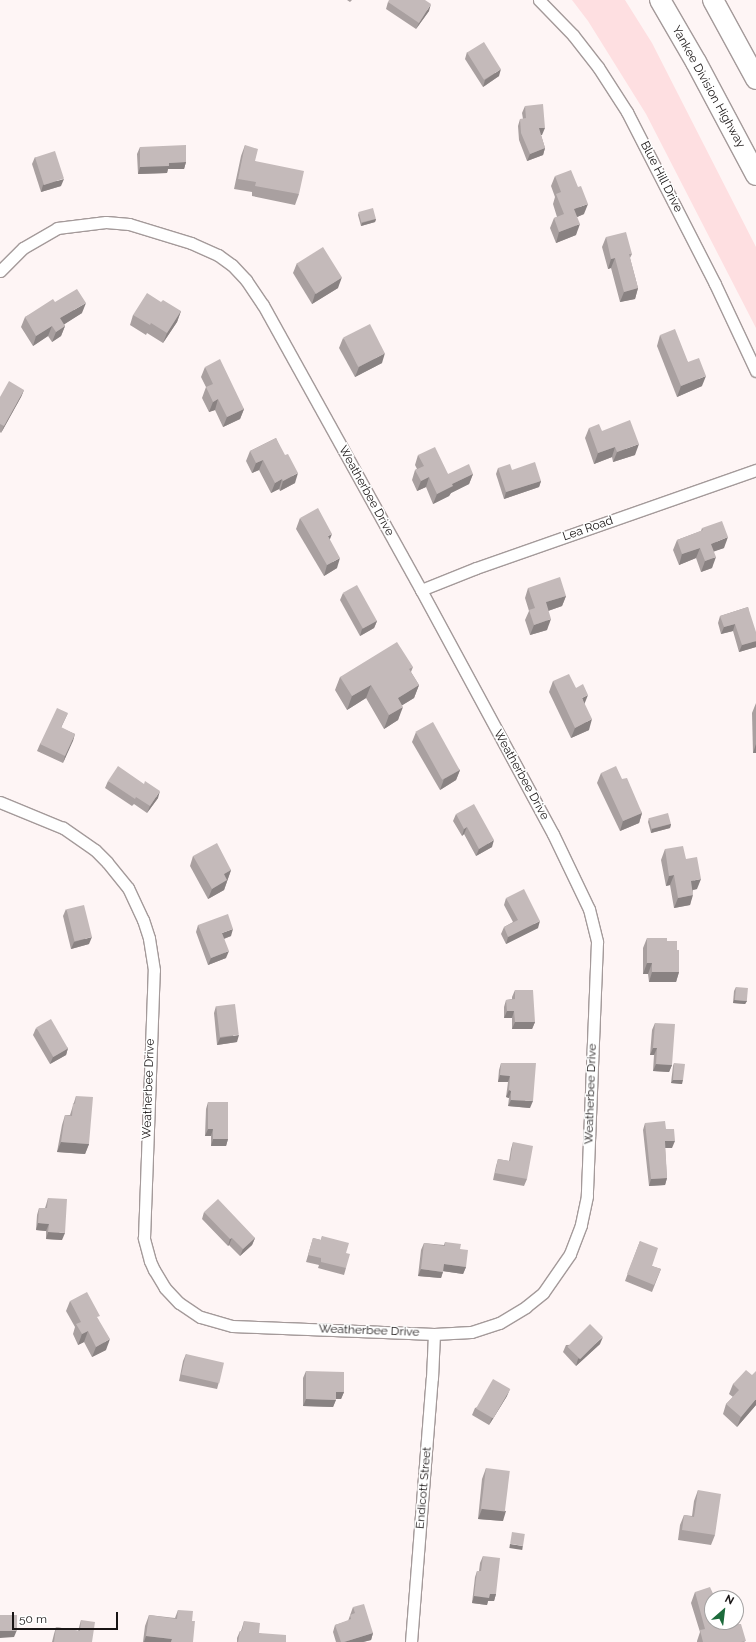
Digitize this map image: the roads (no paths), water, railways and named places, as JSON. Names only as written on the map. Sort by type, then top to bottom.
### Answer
[{"type":"highway","name":"Yankee Division Highway","points":[[660,0],[696,62],[756,175]]},
{"type":"highway","points":[[713,0],[756,79]]},
{"type":"street","name":"Blue Hill Drive","points":[[539,0],[573,35],[598,67],[627,112],[715,284],[756,371]]},
{"type":"street","name":"Weatherbee Drive","points":[[0,271],[23,248],[57,228],[106,222],[129,224],[190,243],[218,255],[232,265],[246,280],[263,305],[421,590],[553,834],[589,909],[597,942],[587,1196],[581,1225],[570,1254],[543,1293],[526,1308],[500,1323],[471,1332],[434,1334],[232,1326],[212,1321],[191,1313],[171,1296],[150,1261],[144,1238],[154,970],[149,938],[143,920],[128,888],[107,862],[86,843],[63,828],[0,802]]},
{"type":"street","name":"Lea Road","points":[[421,590],[476,568],[756,470]]},
{"type":"street","name":"Endicott Street","points":[[411,1642],[432,1378],[434,1334]]}]
